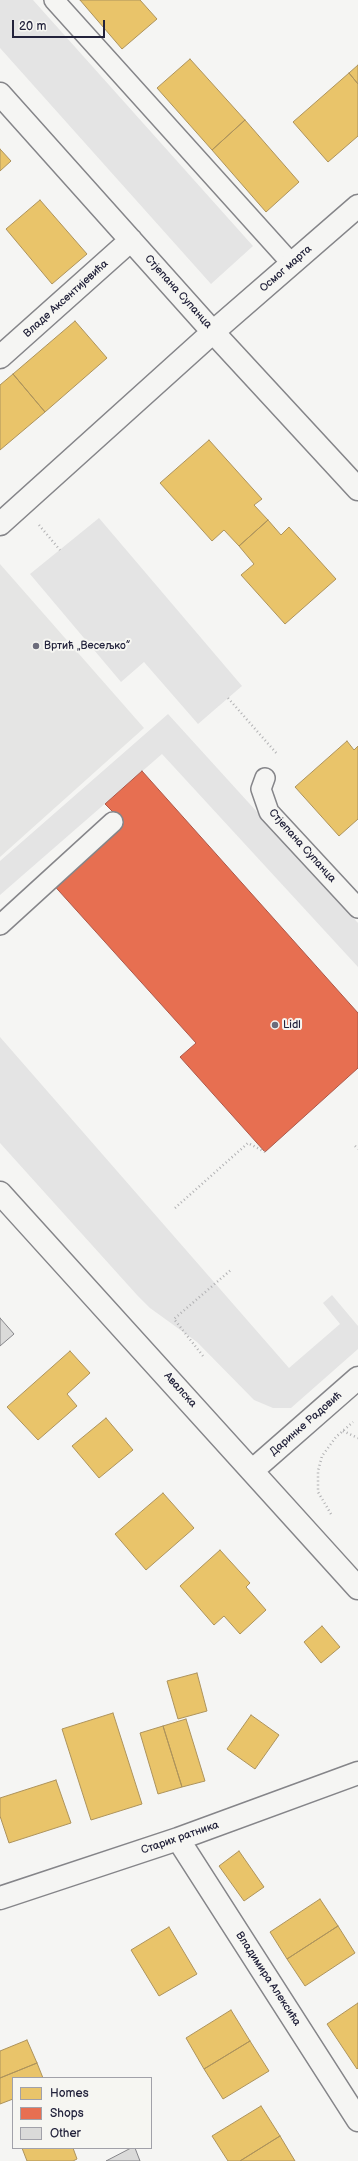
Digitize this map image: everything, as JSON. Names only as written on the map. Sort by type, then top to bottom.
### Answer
[{"type":"street","name":"Стјепана Супанца","points":[[0,94],[213,332],[358,489]]},
{"type":"street","name":"Осмог марта","points":[[0,524],[213,332],[358,206]]},
{"type":"street","name":"Владе Аксентијевића","points":[[0,357],[131,240]]},
{"type":"street","name":"Авалска","points":[[0,1194],[253,1470],[358,1588]]},
{"type":"street","name":"Даринке Радовић","points":[[253,1470],[358,1378]]},
{"type":"street","name":"Старих ратника","points":[[0,1898],[178,1839],[358,1773]]},
{"type":"street","name":"Владимира Алексића","points":[[178,1839],[358,2120]]},
{"type":"lane","points":[[54,0],[292,264]]},
{"type":"lane","name":"Стјепана Супанца","points":[[265,778],[261,789],[269,812],[354,898]]},
{"type":"lane","points":[[0,925],[113,822]]},
{"type":"path","points":[[22,505],[60,550]]},
{"type":"path","points":[[228,698],[283,761]]},
{"type":"path","points":[[175,1208],[248,1143],[265,1152]]},
{"type":"path","points":[[355,1146],[358,1149]]},
{"type":"path","points":[[203,1356],[174,1319],[232,1269]]},
{"type":"path","points":[[331,1515],[323,1504],[318,1492],[318,1471],[322,1456],[336,1437],[358,1417]]},
{"type":"path","points":[[343,1430],[358,1438]]},
{"type":"shaded area","points":[[0,0],[33,0],[253,246],[211,284],[0,48]]},
{"type":"shaded area","points":[[99,518],[242,686],[198,724],[144,662],[121,682],[30,574]]},
{"type":"shaded area","name":"Вртић „Весељко”","points":[[0,564],[144,728],[0,857]]},
{"type":"shaded area","points":[[168,714],[358,923],[358,967],[162,754],[0,895],[0,861]]},
{"type":"shaded area","points":[[0,1037],[289,1368],[340,1324],[323,1303],[332,1295],[358,1326],[358,1349],[291,1408],[273,1408],[254,1400],[197,1342],[150,1308],[137,1295],[0,1143]]},
{"type":"building: Homes","points":[[80,0],[140,0],[157,19],[122,49]]},
{"type":"building: Homes","points":[[190,59],[245,120],[212,150],[157,88]]},
{"type":"building: Homes","points":[[358,65],[358,84],[349,73]]},
{"type":"building: Homes","points":[[349,73],[358,84],[358,136],[328,162],[293,122]]},
{"type":"building: Homes","points":[[245,120],[299,182],[266,212],[212,150]]},
{"type":"building: Homes","points":[[0,149],[11,161],[0,171]]},
{"type":"building: Homes","points":[[40,200],[87,254],[52,284],[6,229]]},
{"type":"building: Homes","points":[[75,321],[107,358],[45,412],[13,374]]},
{"type":"building: Homes","points":[[13,374],[45,412],[0,450],[0,385]]},
{"type":"building: Homes","points":[[209,440],[262,499],[254,505],[268,520],[239,546],[224,530],[212,541],[160,483]]},
{"type":"building: Homes","points":[[268,520],[281,535],[289,527],[336,579],[285,624],[241,575],[254,564],[239,546]]},
{"type":"building: Homes","points":[[347,741],[354,750],[358,746],[358,819],[339,836],[295,787]]},
{"type":"building: Homes","points":[[70,1351],[90,1373],[67,1394],[77,1406],[38,1440],[7,1407]]},
{"type":"building: Homes","points":[[106,1418],[133,1450],[99,1478],[72,1446]]},
{"type":"building: Homes","points":[[163,1493],[194,1528],[146,1570],[115,1534]]},
{"type":"building: Homes","points":[[220,1550],[250,1583],[246,1587],[266,1610],[240,1634],[224,1616],[214,1625],[180,1586]]},
{"type":"building: Homes","points":[[322,1626],[340,1647],[321,1663],[304,1642]]},
{"type":"building: Homes","points":[[197,1673],[207,1711],[178,1719],[167,1681]]},
{"type":"building: Homes","points":[[113,1713],[142,1804],[91,1820],[62,1729]]},
{"type":"building: Homes","points":[[251,1715],[279,1735],[255,1769],[227,1749]]},
{"type":"building: Homes","points":[[186,1719],[205,1781],[182,1787],[163,1726]]},
{"type":"building: Homes","points":[[163,1726],[182,1787],[158,1794],[140,1733]]},
{"type":"building: Homes","points":[[56,1780],[71,1823],[9,1843],[0,1816],[0,1798]]},
{"type":"building: Homes","points":[[239,1851],[264,1887],[244,1901],[219,1866]]},
{"type":"building: Homes","points":[[320,1899],[338,1926],[287,1959],[270,1932]]},
{"type":"building: Homes","points":[[338,1926],[355,1953],[305,1986],[287,1959]]},
{"type":"building: Homes","points":[[169,1927],[197,1974],[159,1996],[131,1950]]},
{"type":"building: Homes","points":[[358,2003],[358,2068],[357,2069],[327,2024]]},
{"type":"building: Homes","points":[[231,2010],[250,2041],[204,2069],[186,2038]]},
{"type":"building: Homes","points":[[27,2040],[37,2063],[0,2078],[0,2051]]},
{"type":"building: Homes","points":[[250,2041],[269,2071],[223,2099],[204,2069]]},
{"type":"building: Homes","points":[[37,2063],[43,2077],[12,2077],[12,2099],[0,2104],[0,2078]]},
{"type":"building: Homes","points":[[261,2106],[280,2136],[240,2161],[228,2161],[212,2136]]},
{"type":"building: Homes","points":[[280,2136],[295,2161],[240,2161]]},
{"type":"building: Homes","points":[[22,2149],[73,2149],[77,2159],[73,2161],[27,2161]]},
{"type":"building: Shops","points":[[142,771],[358,1013],[358,1068],[265,1152],[180,1057],[196,1043],[50,881],[120,819],[105,804]]},
{"type":"building: Other","points":[[0,1318],[14,1334],[0,1346]]},
{"type":"building: Other","points":[[129,2149],[135,2149],[140,2161],[106,2161]]},
{"type":"place","name":"Вртић „Весељко”","points":[[36,646]]},
{"type":"place","name":"Lidl","points":[[275,1025]]}]
